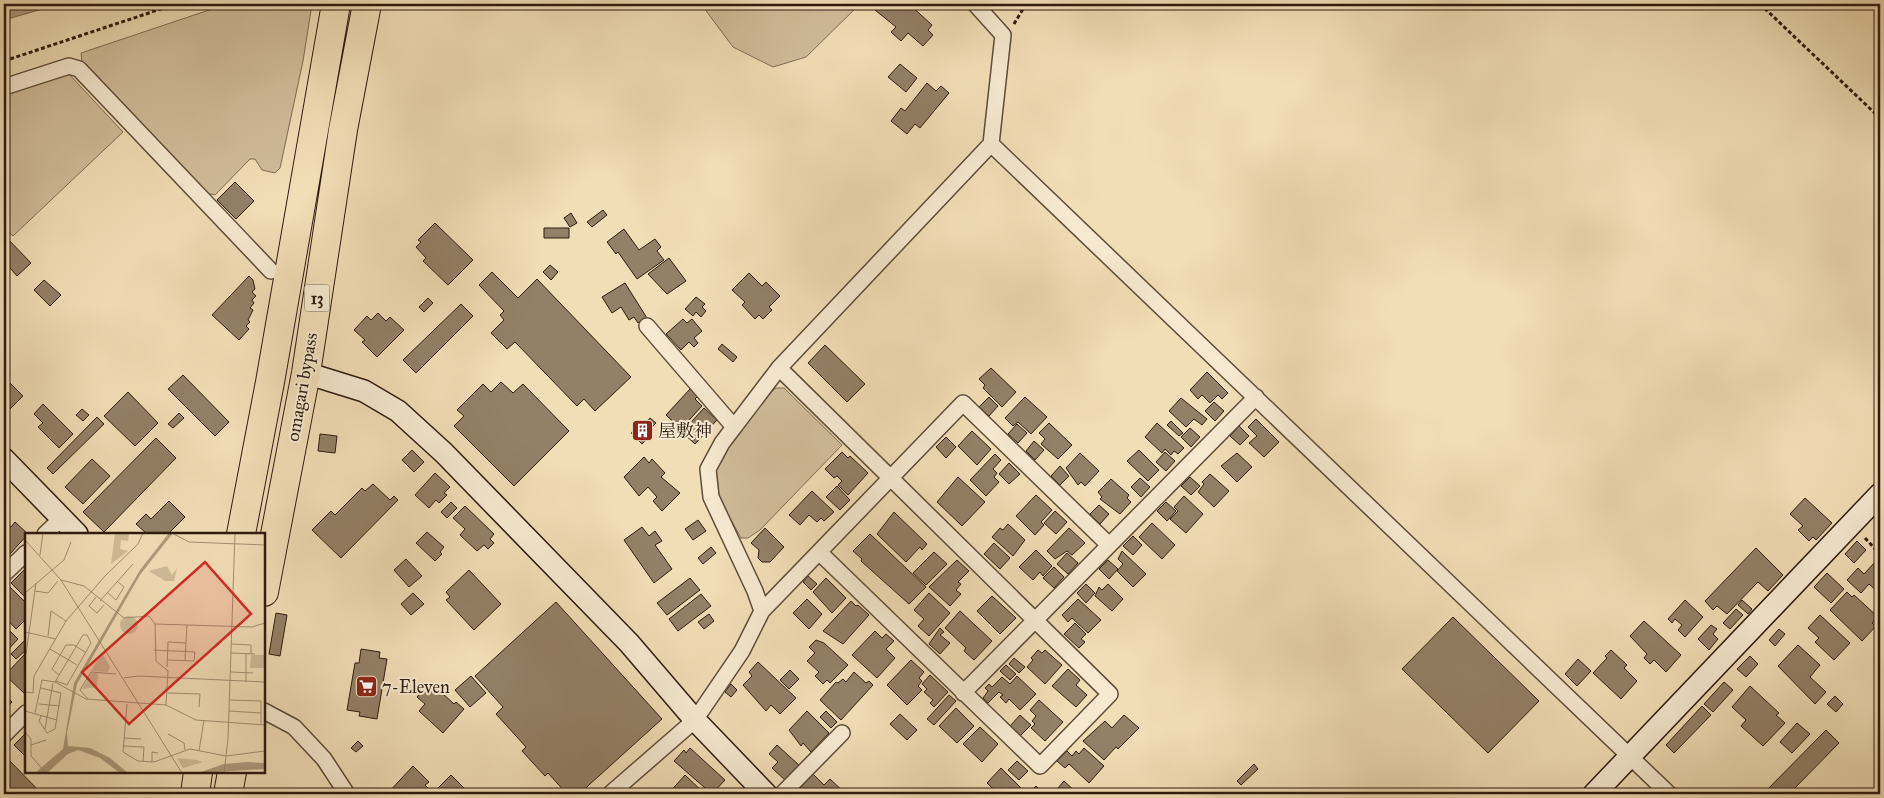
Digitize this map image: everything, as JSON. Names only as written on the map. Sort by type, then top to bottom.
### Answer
[{"type":"highway","name":"omagari bypass","points":[[241,533],[270,382],[336,4]]},
{"type":"highway","name":"omagari bypass","points":[[265,587],[306,373],[343,130],[367,4]]},
{"type":"highway","points":[[195,794],[198,773]]},
{"type":"highway","points":[[228,794],[232,773]]},
{"type":"street","points":[[762,611],[756,591],[711,497],[708,469],[722,443],[779,368],[991,144],[1003,35],[975,4]]},
{"type":"street","points":[[4,87],[69,66],[80,69],[271,271]]},
{"type":"street","points":[[991,144],[1668,794]]},
{"type":"street","points":[[647,326],[734,427]]},
{"type":"street","points":[[779,368],[1110,694],[1040,766],[818,552]]},
{"type":"street","points":[[306,373],[364,391],[398,411],[444,453],[629,643],[695,720],[766,794]]},
{"type":"street","points":[[963,693],[1033,619],[1256,397]]},
{"type":"street","points":[[610,794],[695,720],[742,651],[762,611],[963,403],[1108,544]]},
{"type":"street","points":[[4,459],[76,533]]},
{"type":"street","points":[[1594,794],[1880,494]]},
{"type":"street","points":[[46,533],[62,518]]},
{"type":"street","points":[[4,574],[25,553]]},
{"type":"street","points":[[265,712],[294,727],[324,759],[347,794]]},
{"type":"street","points":[[4,735],[25,714]]},
{"type":"street","points":[[782,794],[842,733]]},
{"type":"path","points":[[4,61],[176,4]]},
{"type":"path","points":[[1003,35],[1016,21],[1026,4]]},
{"type":"path","points":[[1760,4],[1880,118]]},
{"type":"shaded area","points":[[4,4],[60,4],[4,20]]},
{"type":"shaded area","points":[[227,4],[312,4],[303,61],[280,168],[275,173],[262,170],[255,159],[250,159],[215,195],[206,193],[82,63],[81,53]]},
{"type":"shaded area","points":[[701,4],[860,4],[806,57],[773,67],[733,47]]},
{"type":"shaded area","points":[[67,72],[123,132],[13,236],[4,227],[4,92]]},
{"type":"shaded area","points":[[776,388],[784,388],[842,445],[760,530],[748,538],[741,538],[717,491],[714,475],[716,466],[737,432]]},
{"type":"building","points":[[880,4],[909,4],[932,25],[928,30],[933,35],[923,46],[908,33],[901,41],[891,32],[896,27],[875,10]]},
{"type":"building","points":[[900,64],[917,78],[906,92],[888,77]]},
{"type":"building","points":[[927,83],[936,91],[941,86],[949,93],[920,128],[915,124],[907,134],[891,121],[901,108],[905,111]]},
{"type":"building","points":[[235,182],[254,201],[236,219],[217,200]]},
{"type":"building","points":[[603,210],[607,215],[592,227],[587,222]]},
{"type":"building","points":[[571,213],[577,223],[570,227],[564,218]]},
{"type":"building","points":[[435,223],[473,260],[448,285],[423,261],[426,258],[416,247],[421,242],[418,240]]},
{"type":"building","points":[[544,228],[569,228],[569,238],[544,238]]},
{"type":"building","points":[[624,229],[639,250],[655,239],[661,247],[657,251],[664,260],[637,279],[618,252],[616,254],[607,242]]},
{"type":"building","points":[[4,235],[31,263],[17,276],[10,268],[4,274]]},
{"type":"building","points":[[669,258],[686,281],[667,294],[648,274]]},
{"type":"building","points":[[550,265],[558,272],[551,280],[543,272]]},
{"type":"building","points":[[492,272],[518,298],[537,279],[631,377],[595,411],[584,399],[577,406],[515,342],[507,349],[491,333],[504,320],[500,315],[504,311],[479,285]]},
{"type":"building","points":[[749,273],[762,286],[766,282],[780,296],[769,307],[772,310],[763,319],[759,315],[755,319],[742,305],[745,302],[732,290]]},
{"type":"building","points":[[249,276],[253,280],[255,289],[252,292],[256,296],[252,300],[254,303],[250,308],[253,310],[248,320],[250,322],[246,326],[249,329],[239,340],[212,315]]},
{"type":"building","points":[[44,280],[61,295],[50,306],[34,290]]},
{"type":"building","points":[[625,283],[647,318],[638,323],[634,317],[629,320],[621,307],[612,313],[602,297]]},
{"type":"building","points":[[696,297],[705,304],[702,307],[706,311],[701,317],[696,312],[693,316],[685,309]]},
{"type":"building","points":[[428,298],[433,303],[424,312],[419,307]]},
{"type":"building","points":[[461,304],[473,316],[416,373],[403,360]]},
{"type":"building","points":[[378,313],[386,321],[390,317],[404,330],[377,357],[362,342],[365,340],[354,330],[367,316],[371,320]]},
{"type":"building","points":[[683,319],[687,323],[692,319],[702,331],[694,338],[698,343],[694,347],[689,342],[681,350],[666,334]]},
{"type":"building","points":[[722,344],[737,357],[733,362],[718,349]]},
{"type":"building","points":[[825,345],[865,384],[847,402],[808,363]]},
{"type":"building","points":[[991,368],[1016,392],[1002,407],[983,388],[985,385],[979,379]]},
{"type":"building","points":[[1207,372],[1228,393],[1222,399],[1218,395],[1210,403],[1202,395],[1198,399],[1190,390]]},
{"type":"building","points":[[183,375],[229,422],[215,436],[168,389]]},
{"type":"building","points":[[4,377],[23,396],[4,415]]},
{"type":"building","points":[[501,382],[513,393],[523,384],[569,431],[514,486],[454,426],[464,416],[457,410],[483,384],[491,392]]},
{"type":"building","points":[[690,389],[698,396],[695,399],[702,406],[681,429],[666,415]]},
{"type":"building","points":[[128,392],[158,423],[135,446],[104,416]]},
{"type":"building","points":[[989,397],[998,406],[989,416],[979,407]]},
{"type":"building","points":[[1025,397],[1047,417],[1031,434],[1018,422],[1013,426],[1005,418]]},
{"type":"building","points":[[1181,398],[1207,419],[1202,425],[1194,419],[1186,427],[1169,411]]},
{"type":"building","points":[[1214,402],[1224,411],[1215,421],[1205,411]]},
{"type":"building","points":[[43,404],[73,434],[59,448],[38,427],[43,423],[34,414]]},
{"type":"building","points":[[704,408],[717,420],[695,444],[682,432]]},
{"type":"building","points":[[82,409],[89,415],[83,421],[76,415]]},
{"type":"building","points":[[179,413],[184,418],[173,428],[168,424]]},
{"type":"building","points":[[97,417],[104,424],[53,474],[47,468]]},
{"type":"building","name":"屋敷神","points":[[650,418],[656,423],[650,429],[653,432],[642,444],[631,433],[642,421],[645,424]]},
{"type":"building","points":[[1256,419],[1279,442],[1264,457],[1249,443],[1257,436],[1248,427]]},
{"type":"building","points":[[1171,421],[1183,433],[1179,436],[1167,425]]},
{"type":"building","points":[[1049,423],[1072,445],[1058,459],[1041,444],[1045,439],[1039,433]]},
{"type":"building","points":[[1157,423],[1184,448],[1178,454],[1174,451],[1171,455],[1165,449],[1162,453],[1145,437]]},
{"type":"building","points":[[1017,424],[1027,433],[1018,443],[1008,434]]},
{"type":"building","points":[[1239,426],[1249,436],[1240,445],[1230,436]]},
{"type":"building","points":[[1190,428],[1200,437],[1191,447],[1181,437]]},
{"type":"building","points":[[972,431],[991,449],[977,465],[958,446]]},
{"type":"building","points":[[320,434],[337,436],[335,453],[318,451]]},
{"type":"building","points":[[946,437],[956,447],[946,458],[936,447]]},
{"type":"building","points":[[156,438],[176,458],[104,532],[83,512]]},
{"type":"building","points":[[1034,441],[1044,450],[1035,460],[1026,451]]},
{"type":"building","points":[[412,450],[424,462],[414,472],[402,460]]},
{"type":"building","points":[[1139,450],[1159,470],[1148,481],[1127,461]]},
{"type":"building","points":[[842,452],[848,458],[850,456],[868,473],[848,495],[838,485],[842,481],[837,476],[834,478],[825,469]]},
{"type":"building","points":[[1165,452],[1175,461],[1166,471],[1156,462]]},
{"type":"building","points":[[1080,453],[1099,471],[1085,486],[1081,482],[1078,485],[1066,468]]},
{"type":"building","points":[[1237,453],[1252,467],[1237,482],[1221,466]]},
{"type":"building","points":[[995,454],[1001,460],[993,469],[997,473],[994,477],[999,482],[986,496],[970,480]]},
{"type":"building","points":[[644,457],[649,463],[652,459],[665,473],[661,477],[680,493],[662,511],[653,501],[657,497],[648,487],[639,496],[624,477]]},
{"type":"building","points":[[92,459],[110,476],[83,504],[65,487]]},
{"type":"building","points":[[1009,463],[1020,474],[1009,484],[999,474]]},
{"type":"building","points":[[1060,466],[1069,476],[1060,485],[1051,476]]},
{"type":"building","points":[[435,473],[450,487],[444,493],[447,495],[439,503],[436,500],[429,508],[415,495]]},
{"type":"building","points":[[1210,474],[1229,491],[1214,507],[1198,492],[1204,484],[1202,482]]},
{"type":"building","points":[[958,477],[985,502],[962,526],[937,502]]},
{"type":"building","points":[[1190,477],[1200,486],[1191,495],[1181,486]]},
{"type":"building","points":[[1140,478],[1150,487],[1141,497],[1131,487]]},
{"type":"building","points":[[1111,479],[1129,495],[1127,498],[1131,502],[1120,514],[1100,499],[1102,497],[1098,492]]},
{"type":"building","points":[[373,484],[390,500],[394,496],[398,500],[341,558],[312,530],[331,511],[335,515],[362,488],[365,491]]},
{"type":"building","points":[[837,486],[850,500],[840,510],[826,497]]},
{"type":"building","points":[[812,491],[834,512],[824,521],[821,518],[817,522],[809,515],[800,525],[789,515]]},
{"type":"building","points":[[1036,495],[1052,510],[1041,522],[1044,525],[1035,535],[1016,516]]},
{"type":"building","points":[[1184,496],[1203,514],[1186,533],[1170,519],[1178,511],[1174,507]]},
{"type":"building","points":[[1805,498],[1832,523],[1816,540],[1813,537],[1809,541],[1798,530],[1803,526],[1790,514]]},
{"type":"building","points":[[169,501],[185,517],[169,533],[146,533],[136,524],[146,514],[151,519]]},
{"type":"building","points":[[451,502],[457,508],[447,518],[441,512]]},
{"type":"building","points":[[1166,502],[1176,511],[1167,521],[1157,511]]},
{"type":"building","points":[[1099,505],[1109,514],[1100,524],[1090,514]]},
{"type":"building","points":[[465,506],[494,534],[490,539],[494,543],[488,549],[484,545],[477,551],[460,535],[465,529],[453,518]]},
{"type":"building","points":[[1055,511],[1067,522],[1056,534],[1044,523]]},
{"type":"building","points":[[894,512],[927,544],[922,550],[920,547],[906,562],[877,534]]},
{"type":"building","points":[[4,520],[11,527],[15,522],[27,533],[10,554],[4,548]]},
{"type":"building","points":[[698,520],[706,531],[693,540],[685,529]]},
{"type":"building","points":[[1152,523],[1175,545],[1162,559],[1139,537]]},
{"type":"building","points":[[1008,524],[1025,540],[1013,556],[992,537],[1000,528],[1003,530]]},
{"type":"building","points":[[642,527],[649,536],[655,531],[662,541],[655,545],[672,569],[654,583],[624,540]]},
{"type":"building","points":[[765,528],[784,547],[770,562],[762,562],[758,558],[759,550],[751,543]]},
{"type":"building","points":[[1069,528],[1085,543],[1072,555],[1067,551],[1055,559],[1047,551]]},
{"type":"building","points":[[427,532],[444,547],[440,552],[442,554],[435,561],[416,543]]},
{"type":"building","points":[[870,534],[926,587],[909,604],[861,561],[862,559],[853,551]]},
{"type":"building","points":[[1133,536],[1142,545],[1133,555],[1123,546]]},
{"type":"building","points":[[1857,541],[1866,550],[1854,563],[1845,554]]},
{"type":"building","points":[[994,543],[1010,558],[1000,569],[984,554]]},
{"type":"building","points":[[711,547],[716,553],[703,564],[698,558]]},
{"type":"building","points":[[1756,548],[1783,575],[1768,591],[1758,582],[1727,614],[1717,606],[1713,610],[1705,601]]},
{"type":"building","points":[[1036,550],[1052,566],[1043,576],[1040,572],[1033,580],[1019,567]]},
{"type":"building","points":[[1122,551],[1146,574],[1133,587],[1117,571],[1123,564],[1118,559]]},
{"type":"building","points":[[934,552],[947,564],[926,585],[913,573]]},
{"type":"building","points":[[1067,553],[1078,563],[1068,574],[1057,564]]},
{"type":"building","points":[[406,559],[422,576],[409,587],[394,570]]},
{"type":"building","points":[[957,560],[969,571],[958,582],[961,584],[956,590],[961,594],[950,606],[929,587]]},
{"type":"building","points":[[1108,560],[1118,569],[1109,579],[1099,569]]},
{"type":"building","points":[[1876,561],[1880,565],[1880,594],[1869,584],[1861,593],[1847,580],[1858,568],[1864,574]]},
{"type":"building","points":[[1054,567],[1064,577],[1054,588],[1043,578]]},
{"type":"building","points":[[25,569],[25,597],[11,583]]},
{"type":"building","points":[[469,570],[501,604],[474,630],[446,600],[450,597],[446,592]]},
{"type":"building","points":[[1827,573],[1844,589],[1831,603],[1814,587]]},
{"type":"building","points":[[808,576],[817,584],[811,590],[803,582]]},
{"type":"building","points":[[690,578],[700,590],[667,615],[657,603]]},
{"type":"building","points":[[826,578],[846,598],[832,613],[813,592]]},
{"type":"building","points":[[6,583],[25,602],[25,620],[16,629],[4,616],[4,585]]},
{"type":"building","points":[[1086,584],[1095,593],[1086,603],[1077,593]]},
{"type":"building","points":[[1108,584],[1123,599],[1112,611],[1095,596],[1099,587],[1102,590]]},
{"type":"building","points":[[1847,592],[1852,597],[1854,595],[1878,617],[1872,623],[1876,626],[1862,641],[1830,610]]},
{"type":"building","points":[[413,593],[424,604],[411,615],[401,604]]},
{"type":"building","points":[[929,593],[950,613],[929,636],[918,626],[924,619],[914,610]]},
{"type":"building","points":[[701,594],[711,606],[678,631],[669,619]]},
{"type":"building","points":[[992,596],[1016,618],[1000,634],[977,611]]},
{"type":"building","points":[[807,599],[822,614],[809,629],[793,613]]},
{"type":"building","points":[[1078,599],[1101,620],[1088,633],[1072,618],[1068,622],[1062,615]]},
{"type":"building","points":[[1685,600],[1703,617],[1685,637],[1678,630],[1682,625],[1675,619],[1672,623],[1668,619]]},
{"type":"building","points":[[1742,600],[1752,609],[1748,614],[1738,605]]},
{"type":"building","points":[[851,601],[869,615],[843,644],[823,631]]},
{"type":"building","points":[[556,602],[662,719],[579,794],[573,788],[567,794],[548,773],[545,776],[522,751],[526,747],[496,714],[503,707],[475,676]]},
{"type":"building","points":[[1736,609],[1743,615],[1730,629],[1723,623]]},
{"type":"building","points":[[960,611],[992,641],[974,660],[964,651],[966,648],[945,628]]},
{"type":"building","points":[[276,613],[287,615],[280,656],[269,654]]},
{"type":"building","points":[[709,614],[714,621],[704,629],[698,622]]},
{"type":"building","points":[[1820,615],[1850,643],[1834,660],[1815,642],[1819,638],[1808,628]]},
{"type":"building","points":[[1453,617],[1539,701],[1488,753],[1402,669]]},
{"type":"building","points":[[1644,621],[1681,655],[1666,672],[1654,660],[1650,664],[1644,658],[1647,654],[1630,636]]},
{"type":"building","points":[[1075,623],[1086,634],[1081,639],[1085,642],[1079,648],[1064,634]]},
{"type":"building","points":[[4,625],[18,639],[4,654]]},
{"type":"building","points":[[1711,625],[1717,629],[1713,634],[1718,639],[1709,650],[1698,639]]},
{"type":"building","points":[[940,628],[944,632],[940,635],[950,643],[940,654],[929,644]]},
{"type":"building","points":[[1779,629],[1785,634],[1775,646],[1769,640]]},
{"type":"building","points":[[875,631],[882,638],[886,634],[894,641],[886,649],[895,658],[877,678],[852,655]]},
{"type":"building","points":[[25,640],[25,651],[16,659],[11,654]]},
{"type":"building","points":[[816,640],[824,643],[848,665],[830,683],[827,680],[823,684],[815,676],[819,672],[807,661],[815,653],[809,647]]},
{"type":"building","points":[[1798,645],[1820,665],[1810,677],[1826,692],[1815,704],[1778,666]]},
{"type":"building","name":"7-Eleven","points":[[361,649],[380,652],[379,658],[387,659],[377,719],[359,716],[360,712],[347,710],[355,663],[359,663]]},
{"type":"building","points":[[1038,650],[1042,653],[1045,650],[1062,665],[1045,684],[1027,667],[1033,660],[1031,658]]},
{"type":"building","points":[[1611,650],[1627,665],[1624,668],[1637,681],[1621,699],[1593,673],[1607,658],[1605,656]]},
{"type":"building","points":[[24,655],[25,656],[24,693],[5,675]]},
{"type":"building","points":[[1750,656],[1758,664],[1746,677],[1737,669]]},
{"type":"building","points":[[1014,658],[1025,667],[1019,673],[1009,664]]},
{"type":"building","points":[[1578,659],[1591,671],[1577,686],[1565,674]]},
{"type":"building","points":[[911,660],[924,672],[919,678],[922,681],[918,686],[922,690],[907,705],[887,685]]},
{"type":"building","points":[[758,662],[796,698],[780,714],[771,705],[766,711],[743,685],[752,676],[749,672]]},
{"type":"building","points":[[1006,665],[1016,674],[1010,680],[1000,671]]},
{"type":"building","points":[[1068,669],[1080,680],[1076,685],[1087,695],[1076,707],[1052,686]]},
{"type":"building","points":[[790,670],[799,679],[789,689],[780,680]]},
{"type":"building","points":[[854,672],[866,683],[869,681],[873,685],[841,720],[820,700],[836,682],[838,683],[843,679],[846,682]]},
{"type":"building","points":[[930,675],[948,692],[934,707],[930,703],[933,700],[924,692],[927,689],[922,684]]},
{"type":"building","points":[[471,676],[486,693],[470,707],[455,690]]},
{"type":"building","points":[[1017,676],[1036,694],[1020,710],[1009,699],[1006,703],[1000,697],[1003,695],[999,692],[988,703],[983,698],[988,691],[985,688],[989,684],[992,687],[1002,677],[1010,684]]},
{"type":"building","points":[[430,682],[454,704],[456,702],[464,709],[443,733],[419,711],[425,704],[417,697]]},
{"type":"building","points":[[1724,682],[1733,690],[1713,712],[1704,704]]},
{"type":"building","points":[[731,684],[737,690],[731,697],[725,692]]},
{"type":"building","points":[[1750,686],[1779,713],[1776,715],[1785,723],[1763,746],[1741,726],[1746,720],[1732,707]]},
{"type":"building","points":[[4,694],[12,702],[4,711]]},
{"type":"building","points":[[949,695],[956,701],[934,725],[927,719]]},
{"type":"building","points":[[1835,696],[1843,704],[1836,712],[1827,704]]},
{"type":"building","points":[[1039,700],[1063,722],[1045,741],[1031,728],[1035,724],[1032,721],[1036,716],[1030,710]]},
{"type":"building","points":[[1702,706],[1711,715],[1674,753],[1666,745]]},
{"type":"building","points":[[956,708],[974,726],[957,743],[939,726]]},
{"type":"building","points":[[807,711],[829,733],[811,752],[803,743],[801,746],[789,730]]},
{"type":"building","points":[[826,711],[837,722],[831,728],[820,717]]},
{"type":"building","points":[[900,714],[917,730],[907,740],[890,724]]},
{"type":"building","points":[[1020,715],[1031,725],[1020,736],[1010,726]]},
{"type":"building","points":[[1124,715],[1139,728],[1104,760],[1083,741],[1105,721],[1112,728]]},
{"type":"building","points":[[1797,723],[1810,734],[1792,753],[1780,742]]},
{"type":"building","points":[[980,727],[998,744],[982,762],[963,744]]},
{"type":"building","points":[[1826,730],[1839,743],[1789,794],[1763,794]]},
{"type":"building","points":[[25,734],[25,756],[14,745]]},
{"type":"building","points":[[358,741],[363,746],[356,752],[351,748]]},
{"type":"building","points":[[777,745],[800,766],[786,781],[772,768],[778,762],[769,754]]},
{"type":"building","points":[[690,748],[725,780],[712,794],[674,761],[684,750],[686,753]]},
{"type":"building","points":[[1084,748],[1104,766],[1089,783],[1069,764],[1065,768],[1057,761],[1067,751],[1072,756],[1076,751],[1079,754]]},
{"type":"building","points":[[7,758],[42,794],[4,794],[4,761]]},
{"type":"building","points":[[1017,761],[1028,771],[1019,780],[1008,770]]},
{"type":"building","points":[[1254,764],[1258,769],[1241,785],[1237,781]]},
{"type":"building","points":[[413,766],[429,782],[425,785],[429,789],[424,794],[387,794]]},
{"type":"building","points":[[1001,768],[1023,790],[1018,794],[999,794],[987,783]]},
{"type":"building","points":[[813,774],[824,785],[830,779],[846,794],[806,794],[800,788]]},
{"type":"building","points":[[451,775],[468,792],[466,794],[432,794]]},
{"type":"building","points":[[685,775],[705,794],[668,794]]},
{"type":"building","points":[[1064,781],[1078,794],[1056,794],[1059,791],[1057,789]]},
{"type":"building","points":[[1036,786],[1044,794],[1028,794]]},
{"type":"place","name":"屋敷神","points":[[642,431]]},
{"type":"place","name":"7-Eleven","points":[[366,687]]}]
